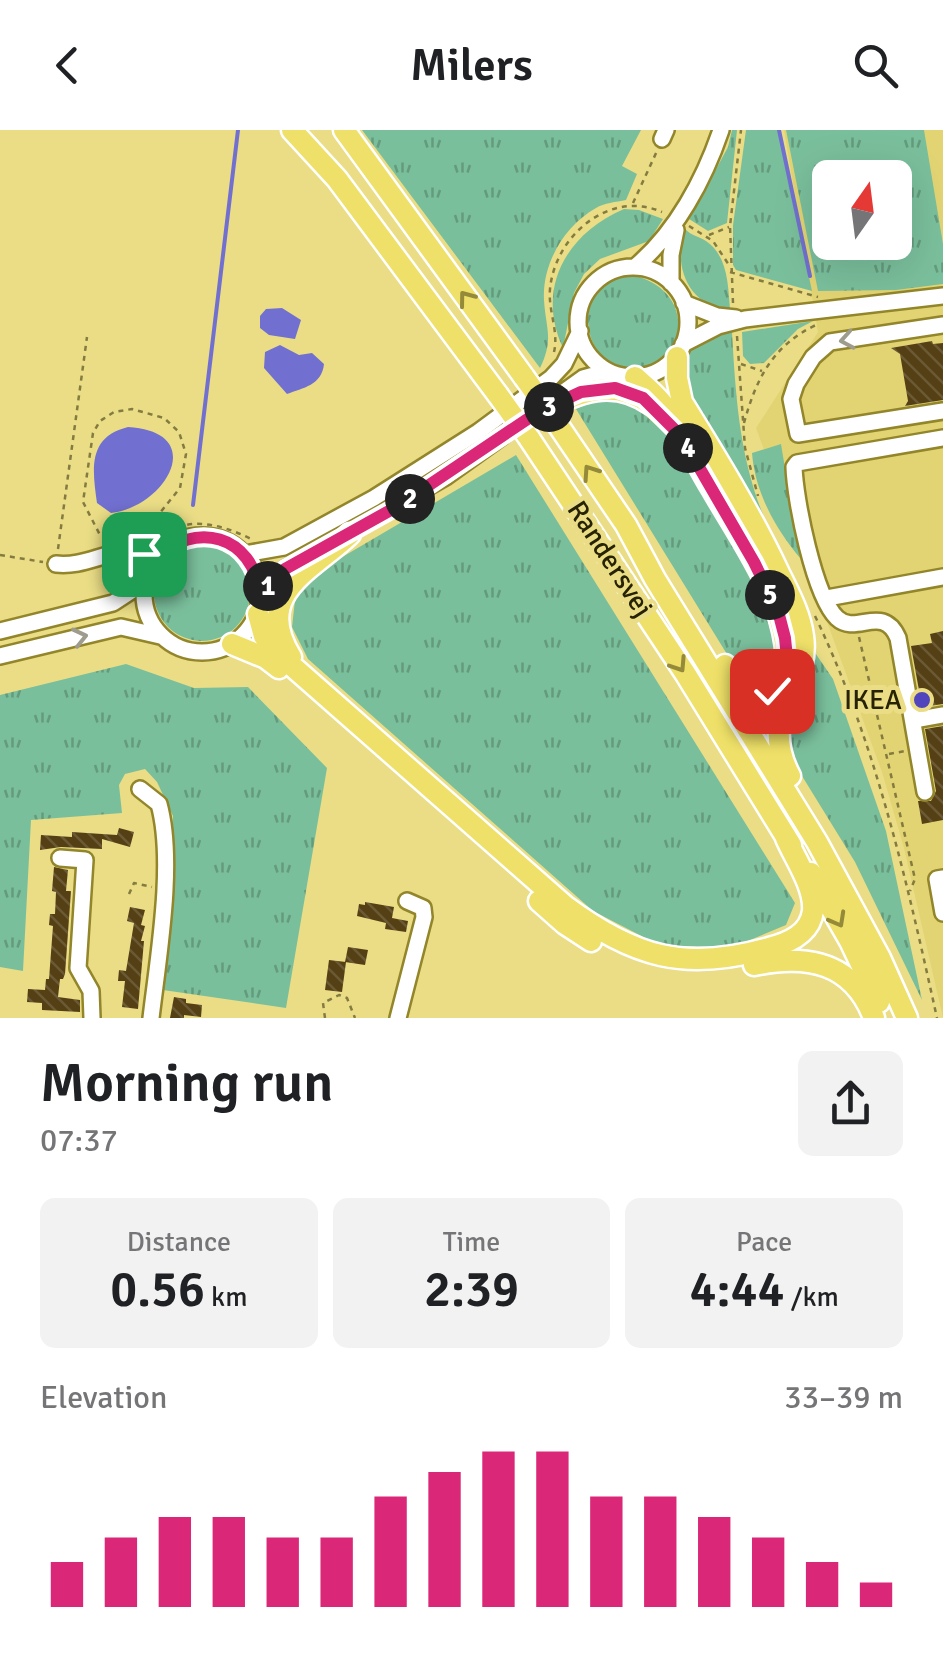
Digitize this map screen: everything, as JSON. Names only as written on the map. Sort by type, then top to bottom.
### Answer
[{"type":"main road","name":"Randersvej","points":[[292,130],[337,179],[498,395],[675,658],[814,878],[850,941],[885,1018]]},
{"type":"main road","points":[[306,130],[337,179]]},
{"type":"main road","points":[[335,130],[363,160]]},
{"type":"main road","name":"Randersvej","points":[[344,130],[524,376],[546,416],[626,525],[655,580],[738,709],[837,877],[907,1018]]},
{"type":"main road","points":[[680,350],[677,378],[682,402],[771,557],[802,628],[803,659],[782,710],[780,752],[826,838],[837,877]]},
{"type":"main road","points":[[626,525],[665,573],[737,684],[750,695],[772,691],[779,683],[787,658],[778,611],[666,409],[635,377]]},
{"type":"main road","points":[[546,416],[581,392],[615,388],[643,398],[681,436]]},
{"type":"main road","points":[[304,676],[280,633],[282,600],[290,583],[350,534]]},
{"type":"main road","points":[[259,604],[264,636],[275,651],[565,906],[597,930],[629,946],[708,962],[785,944],[805,932],[813,912],[811,895],[786,838]]},
{"type":"main road","points":[[232,644],[266,658],[564,924],[605,949],[642,963],[680,971],[719,972],[776,960],[822,963],[858,989],[874,1018]]},
{"type":"street","points":[[680,350],[687,328],[684,303],[672,283],[670,255],[721,130]]},
{"type":"street","points":[[636,266],[684,221]]},
{"type":"street","points":[[672,283],[636,266],[616,268],[599,276],[580,303],[580,331],[592,358],[608,370],[635,377],[652,375],[680,350],[739,313]]},
{"type":"street","points":[[684,303],[717,316],[853,307],[943,296]]},
{"type":"street","points":[[943,325],[830,342],[796,384],[792,399],[798,434],[943,411]]},
{"type":"street","points":[[56,564],[84,564],[109,545],[149,557],[198,536],[248,547],[284,548],[374,498],[478,432],[552,378],[564,364],[580,331]]},
{"type":"street","points":[[0,656],[120,627],[160,636],[184,650],[200,653],[232,644],[252,626],[259,604],[285,569],[546,416],[584,378],[608,370]]},
{"type":"street","points":[[925,792],[894,630],[881,620],[855,623],[834,616],[808,554],[794,467],[797,463],[943,438]]},
{"type":"street","points":[[248,547],[258,578],[259,604]]},
{"type":"street","points":[[149,557],[144,599],[148,616],[160,636]]},
{"type":"street","points":[[827,598],[943,577]]},
{"type":"street","points":[[0,631],[114,603],[145,582]]},
{"type":"street","points":[[914,720],[943,715]]},
{"type":"street","points":[[140,789],[159,804],[163,818],[163,890],[151,1018]]},
{"type":"street","points":[[60,858],[90,872],[78,968],[92,991],[92,1018]]},
{"type":"street","points":[[943,878],[937,879],[943,914]]},
{"type":"street","points":[[398,1018],[424,917],[423,908],[406,901]]},
{"type":"path","points":[[739,313],[730,272],[730,226],[740,130]]},
{"type":"path","points":[[632,204],[664,135]]},
{"type":"path","points":[[554,356],[557,341],[549,293],[560,254],[572,236],[591,219],[612,208],[632,204],[662,212]]},
{"type":"path","points":[[684,221],[719,248],[730,266]]},
{"type":"path","points":[[706,236],[730,226]]},
{"type":"path","points":[[730,272],[853,307]]},
{"type":"path","points":[[743,426],[762,371],[785,344],[820,323]]},
{"type":"path","points":[[737,335],[743,426],[750,472],[760,500]]},
{"type":"path","points":[[0,555],[56,564],[87,337]]},
{"type":"path","points":[[740,364],[762,371]]},
{"type":"path","points":[[132,410],[164,418],[179,432],[186,454],[180,488],[160,514],[109,545],[87,514],[84,502],[93,433],[100,421],[114,412],[132,410]]},
{"type":"path","points":[[149,557],[159,538],[174,528],[194,524],[212,523],[248,547]]},
{"type":"path","points":[[811,608],[868,752],[909,892],[937,1018]]},
{"type":"path","points":[[855,623],[916,879],[909,892]]},
{"type":"path","points":[[887,755],[898,752]]},
{"type":"path","points":[[129,894],[134,883],[163,890]]},
{"type":"path","points":[[325,1018],[323,1003],[338,996],[347,998],[356,1018]]},
{"type":"shaded area","points":[[784,130],[943,130],[943,1018],[904,848],[882,772],[756,428],[818,332]]},
{"type":"shaded area","points":[[282,308],[301,320],[295,339],[269,335],[260,328],[260,316],[266,309]]},
{"type":"shaded area","points":[[280,345],[299,355],[312,353],[324,364],[320,377],[287,394],[264,368],[265,352]]},
{"type":"shaded area","points":[[128,427],[153,432],[168,442],[173,455],[162,484],[148,498],[111,513],[97,503],[94,466],[99,446]]},
{"type":"green space","points":[[362,130],[641,130],[622,166],[637,174],[626,200],[603,205],[584,216],[565,236],[551,260],[544,286],[548,342],[540,368]]},
{"type":"green space","points":[[732,130],[737,130],[727,223],[708,231],[689,219],[728,147]]},
{"type":"green space","points":[[746,130],[778,130],[812,291],[736,270],[733,265],[733,225]]},
{"type":"green space","points":[[786,130],[924,130],[943,244],[943,284],[896,290],[818,291]]},
{"type":"green space","points":[[624,209],[663,219],[649,241],[600,259],[584,274],[574,293],[563,348],[553,304],[562,265],[586,232]]},
{"type":"green space","points":[[685,229],[706,241],[719,255],[726,272],[730,309],[703,301],[687,282],[681,256]]},
{"type":"green space","points":[[628,274],[662,289],[678,319],[678,332],[669,353],[646,368],[625,369],[608,361],[596,349],[589,332],[588,314],[594,297],[607,283]]},
{"type":"green space","points":[[813,321],[798,329],[764,363],[750,364],[743,356],[742,332]]},
{"type":"green space","points":[[732,332],[746,458],[770,531],[717,449],[685,380],[686,356],[696,344]]},
{"type":"green space","points":[[609,394],[629,401],[664,432],[833,679],[886,831],[922,1000],[855,862],[576,409]]},
{"type":"green space","points":[[781,444],[800,558],[768,509],[754,467],[752,453]]},
{"type":"green space","points":[[516,455],[795,903],[786,925],[731,948],[659,945],[593,911],[308,659],[292,627],[296,591],[327,566]]},
{"type":"green space","points":[[202,545],[220,549],[236,559],[246,575],[250,593],[246,611],[236,627],[220,637],[202,641],[184,637],[168,627],[158,611],[154,593],[158,575],[168,559],[184,549]]},
{"type":"green space","points":[[126,664],[194,688],[248,687],[327,768],[286,1008],[163,990],[173,816],[157,782],[145,769],[125,774],[119,785],[122,813],[31,820],[23,971],[0,967],[0,695]]},
{"type":"building","points":[[932,341],[943,343],[943,400],[905,406],[908,401],[900,354],[891,348]]},
{"type":"building","points":[[943,631],[943,704],[922,707],[911,646],[932,643],[930,634]]},
{"type":"building","points":[[943,726],[943,820],[922,824],[918,801],[931,801],[936,791],[925,729]]},
{"type":"building","points":[[119,828],[134,832],[130,847],[102,839],[102,849],[40,850],[41,835],[117,835]]},
{"type":"building","points":[[54,867],[68,870],[66,891],[71,891],[65,974],[60,979],[58,997],[80,1000],[80,1012],[42,1010],[42,1003],[27,1002],[28,989],[45,990],[49,979],[53,926],[49,925],[50,914],[55,914],[56,892],[52,891]]},
{"type":"building","points":[[359,904],[394,907],[392,918],[408,921],[406,932],[385,929],[386,923],[357,916]]},
{"type":"building","points":[[130,907],[145,910],[138,1009],[122,1007],[125,981],[118,981],[119,970],[126,971],[134,923],[127,921]]},
{"type":"building","points":[[348,947],[368,950],[365,965],[345,962]]},
{"type":"building","points":[[329,960],[346,962],[342,992],[325,990]]},
{"type":"building","points":[[174,997],[202,1005],[201,1017],[170,1018]]},
{"type":"waterway","points":[[193,505],[238,130]]},
{"type":"waterway","points":[[779,130],[810,276]]},
{"type":"place","name":"IKEA","points":[[922,700]]},
{"type":"route","points":[[144,554],[154,560],[182,540],[198,536],[215,538],[244,554],[258,578],[260,594],[285,569],[447,476],[538,412],[581,392],[615,388],[643,398],[681,436],[754,562],[778,611],[785,638],[784,671],[772,691]]}]
